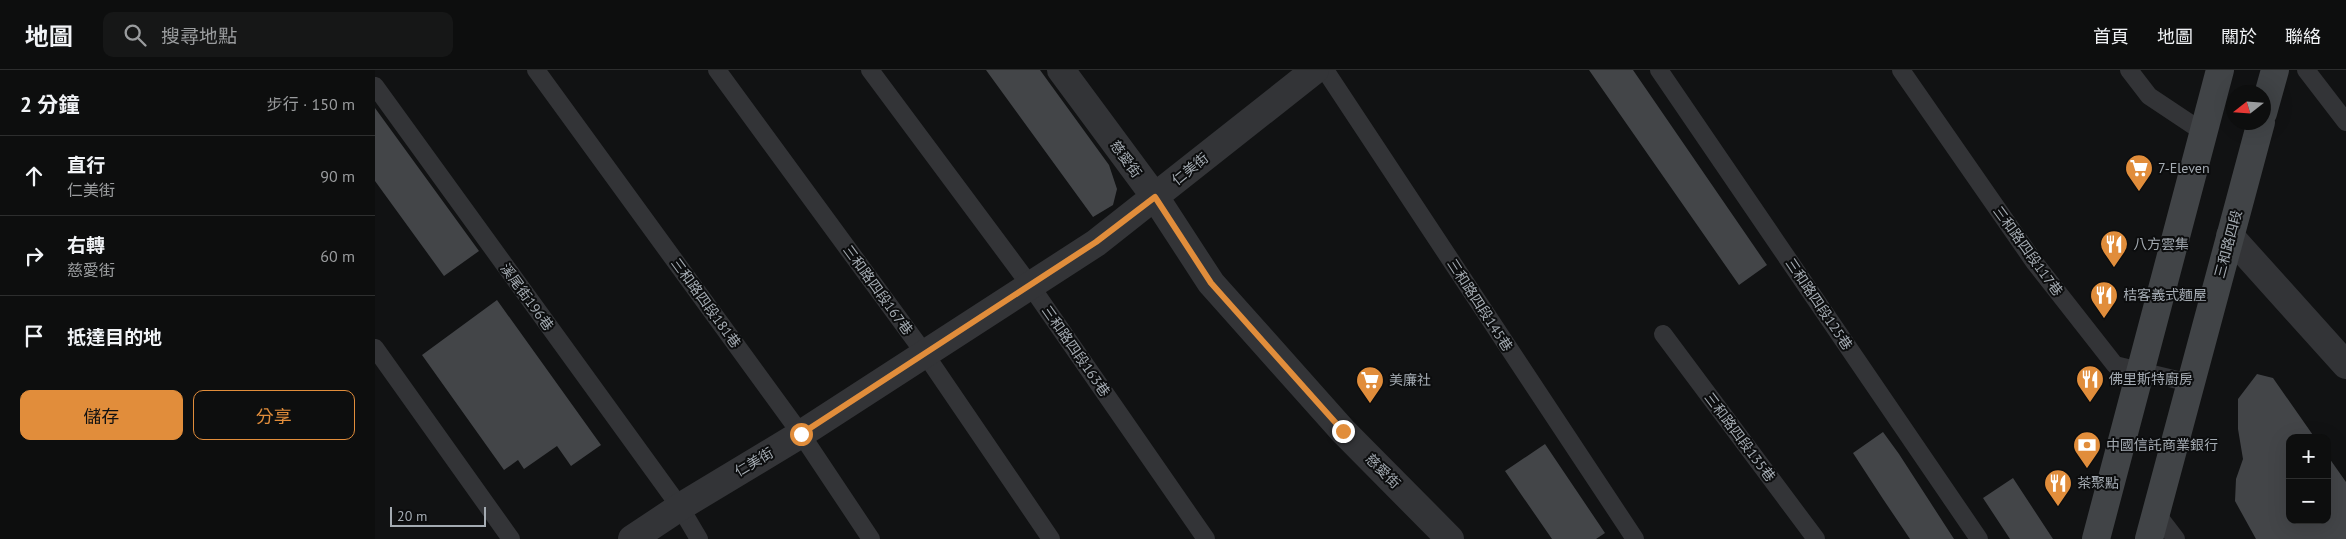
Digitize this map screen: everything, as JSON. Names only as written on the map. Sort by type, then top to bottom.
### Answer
[{"type":"main road","points":[[2096,539],[2220,70]]},
{"type":"main road","points":[[2271,85],[2275,70]]},
{"type":"main road","name":"三和路四段","points":[[2152,526],[2259,130]]},
{"type":"street","name":"慈愛街","points":[[1061,70],[1155,197],[1211,283],[1343,431],[1450,539]]},
{"type":"street","name":"仁美街","points":[[633,539],[801,434],[1096,242],[1316,70]]},
{"type":"street","points":[[2230,236],[2346,365]]},
{"type":"lane","name":"三和路四段181巷","points":[[536,70],[801,434],[871,539]]},
{"type":"lane","name":"三和路四段167巷","points":[[717,70],[925,354],[1051,539]]},
{"type":"lane","name":"三和路四段163巷","points":[[870,70],[1030,285],[1206,539]]},
{"type":"lane","name":"三和路四段145巷","points":[[1316,70],[1635,539]]},
{"type":"lane","name":"三和路四段125巷","points":[[1659,70],[1979,539]]},
{"type":"lane","name":"三和路四段117巷","points":[[1901,70],[2035,263],[2115,365],[2190,383]]},
{"type":"lane","points":[[2129,70],[2149,96],[2203,132]]},
{"type":"lane","points":[[2306,70],[2346,122]]},
{"type":"lane","name":"溪尾街196巷","points":[[375,86],[680,508],[699,539]]},
{"type":"lane","name":"三和路四段135巷","points":[[1663,334],[1816,539]]},
{"type":"lane","points":[[375,348],[511,539]]},
{"type":"lane","points":[[2152,526],[2176,539]]},
{"type":"building","points":[[986,70],[1040,70],[1109,165],[1117,189],[1113,205],[1093,217]]},
{"type":"building","points":[[1589,70],[1633,70],[1767,265],[1739,285]]},
{"type":"building","points":[[375,108],[479,251],[444,276],[375,181]]},
{"type":"building","points":[[497,300],[601,445],[571,466],[557,446],[524,469],[518,460],[504,470],[422,355]]},
{"type":"building","points":[[2257,374],[2273,378],[2312,434],[2286,434],[2286,524],[2331,524],[2331,461],[2346,482],[2346,539],[2256,539],[2235,501],[2236,479],[2243,459],[2238,429],[2238,399]]},
{"type":"building","points":[[1883,432],[1954,539],[1910,539],[1883,499],[1853,453]]},
{"type":"building","points":[[1545,444],[1605,533],[1596,539],[1552,539],[1505,471]]},
{"type":"building","points":[[2013,478],[2053,539],[2010,539],[1983,498]]},
{"type":"place","name":"7-Eleven","points":[[2139,192]]},
{"type":"place","name":"八方雲集","points":[[2114,268]]},
{"type":"place","name":"桔客義式麵屋","points":[[2104,319]]},
{"type":"place","name":"佛里斯特廚房","points":[[2090,403]]},
{"type":"place","name":"美廉社","points":[[1370,404]]},
{"type":"place","name":"中國信託商業銀行","points":[[2087,469]]},
{"type":"place","name":"茶聚點","points":[[2058,507]]},
{"type":"route","points":[[801,434],[1096,242],[1155,197],[1211,283],[1343,431]]}]
